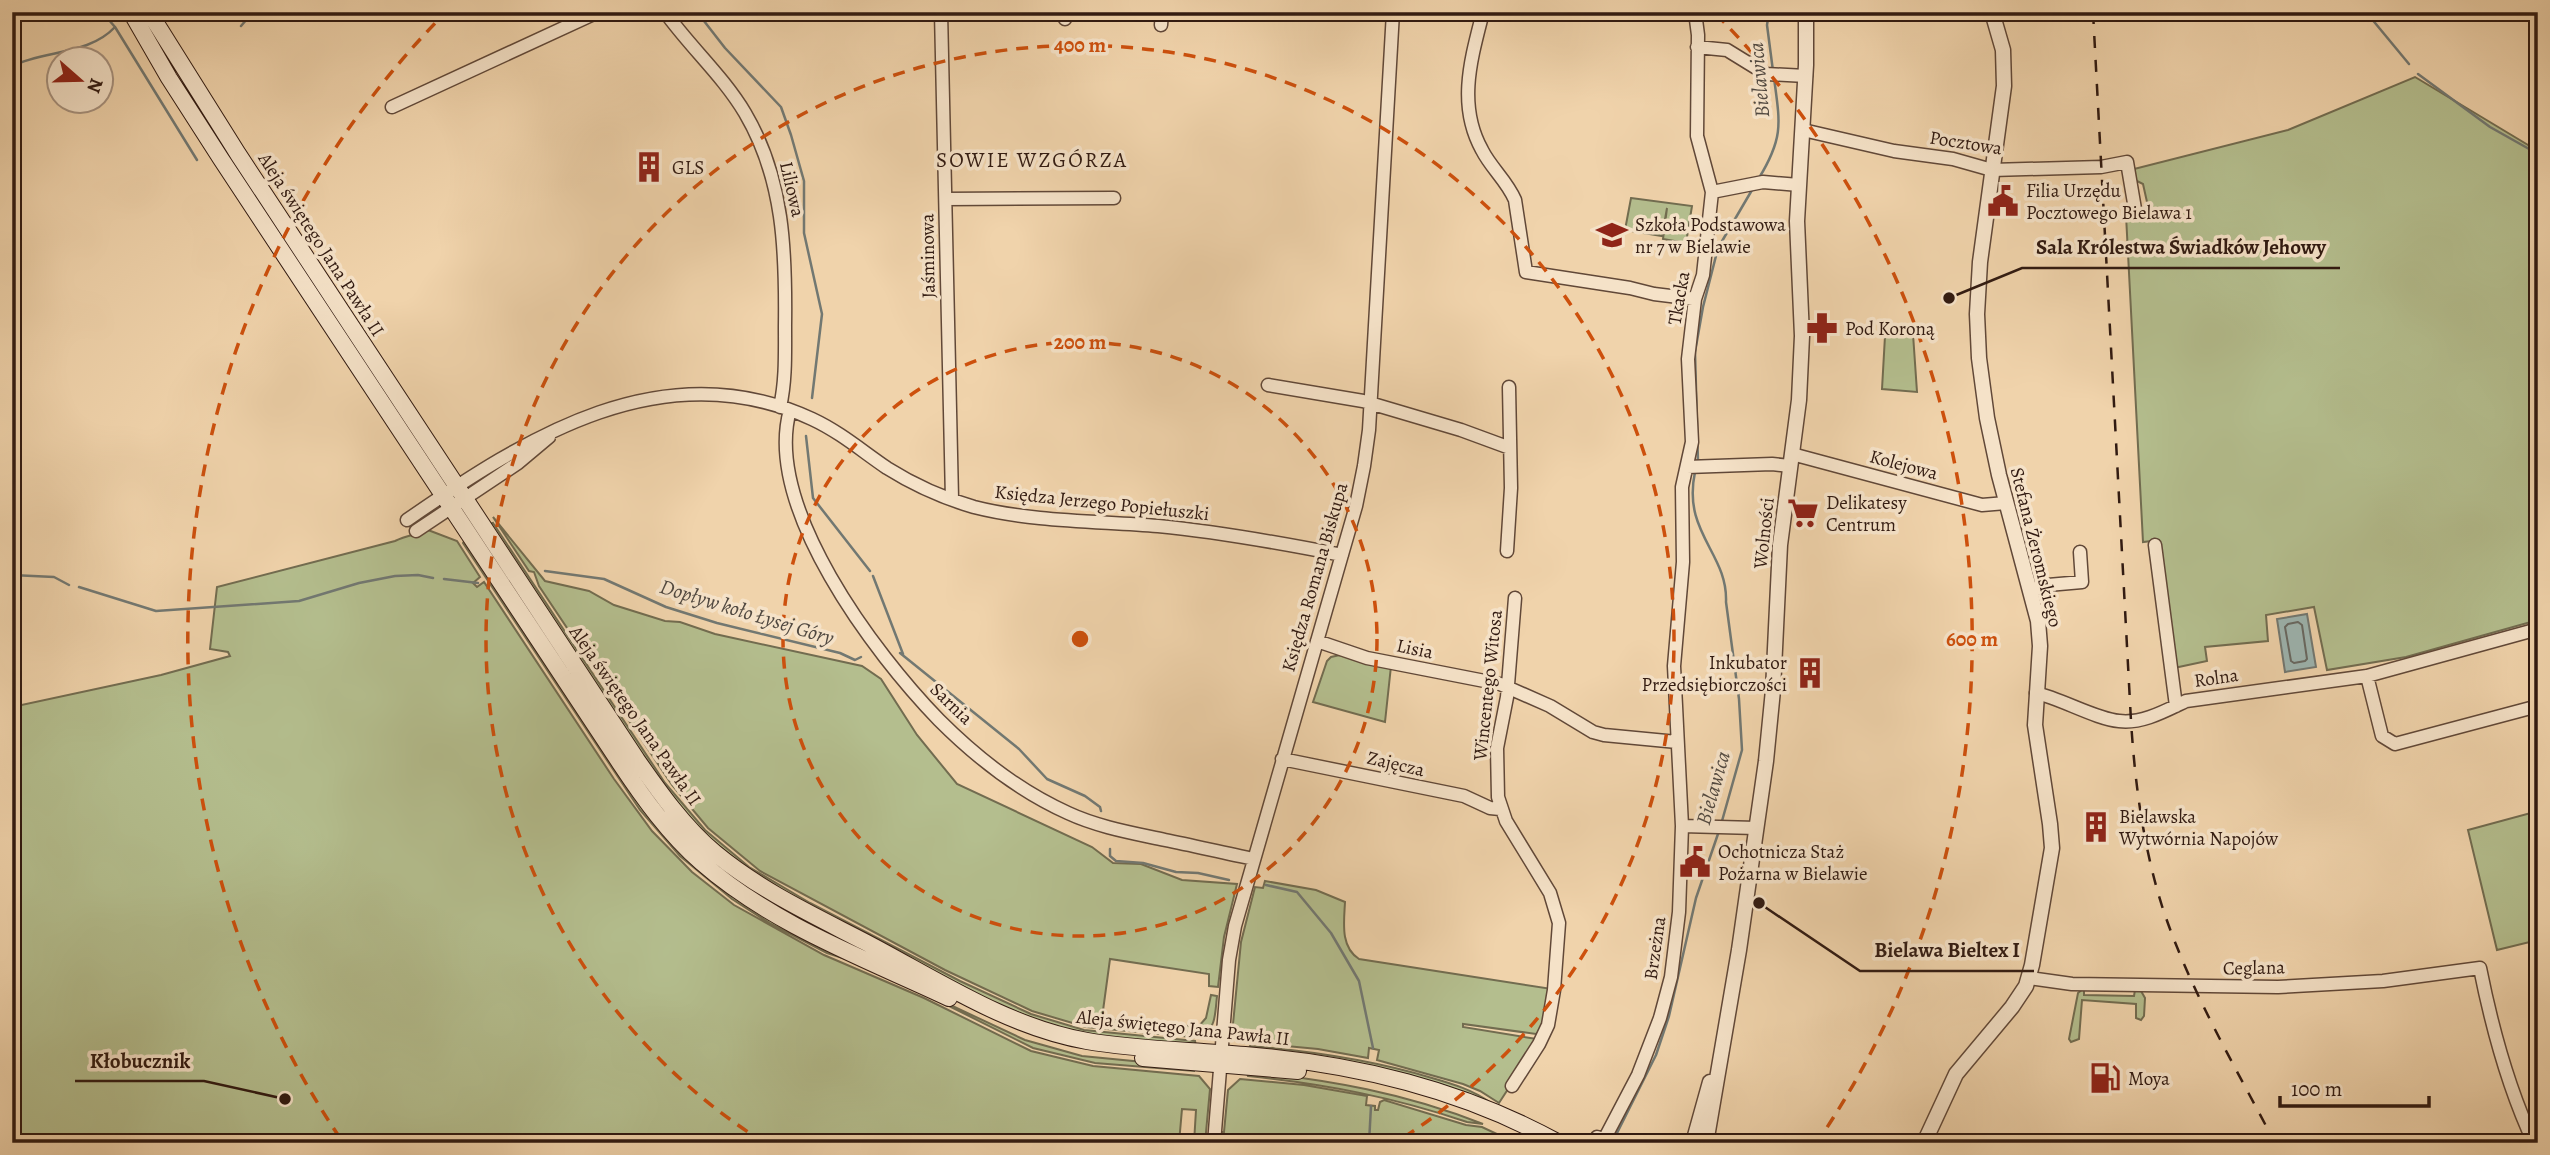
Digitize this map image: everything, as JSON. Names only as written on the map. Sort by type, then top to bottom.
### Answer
[{"type":"main road","name":"Aleja świętego Jana Pawła II","points":[[131,12],[221,159],[656,787],[697,836],[739,872],[796,907],[959,992],[1034,1027],[1101,1043],[1320,1074],[1394,1088],[1459,1108],[1537,1143]]},
{"type":"main road","name":"Aleja świętego Jana Pawła II","points":[[149,12],[454,497]]},
{"type":"main road","name":"Aleja świętego Jana Pawła II","points":[[1221,1059],[1333,1065],[1410,1082],[1471,1101],[1559,1143]]},
{"type":"street","points":[[392,107],[598,12]]},
{"type":"street","name":"Liliowa","points":[[665,12],[719,75],[745,114],[766,156],[774,181],[780,205],[785,251],[785,408]]},
{"type":"street","name":"Jaśminowa","points":[[941,12],[952,499]]},
{"type":"street","name":"Księdza Romana Biskupa","points":[[1214,1143],[1231,948],[1363,472],[1370,403],[1393,12]]},
{"type":"street","points":[[1483,12],[1468,69],[1470,117],[1482,152],[1511,189],[1526,271],[1695,299]]},
{"type":"street","name":"Tkacka","points":[[1687,467],[1692,442],[1688,359],[1695,299],[1703,275],[1712,192],[1697,136],[1695,12]]},
{"type":"street","name":"Wolności","points":[[1706,1143],[1739,950],[1756,828],[1772,698],[1779,556],[1798,412],[1802,336],[1797,228],[1806,76],[1805,12]]},
{"type":"street","name":"Stefana Żeromskiego","points":[[1924,1143],[1955,1074],[2012,1007],[2029,978],[2052,848],[2036,732],[2039,635],[1985,406],[1978,328],[1980,262],[2003,99],[2004,68],[2001,43],[1992,12]]},
{"type":"street","points":[[1697,47],[1727,50],[1766,74],[1806,76]]},
{"type":"street","name":"Pocztowa","points":[[1802,130],[1894,151],[1953,159],[1992,170],[2101,167],[2127,162],[2135,209]]},
{"type":"street","points":[[1712,192],[1756,183],[1799,185]]},
{"type":"street","points":[[946,199],[1114,198]]},
{"type":"street","points":[[1268,385],[1370,403],[1510,448]]},
{"type":"street","points":[[1507,551],[1511,488],[1509,387]]},
{"type":"street","name":"Księdza Jerzego Popiełuszki","points":[[411,526],[454,497],[518,463],[555,432],[612,407],[667,395],[702,393],[735,396],[785,408],[830,428],[905,478],[952,499],[1003,513],[1185,529],[1342,555]]},
{"type":"street","name":"Sarnia","points":[[785,408],[789,470],[799,509],[815,547],[828,572],[882,654],[941,722],[1009,779],[1068,814],[1111,828],[1254,859]]},
{"type":"street","name":"Kolejowa","points":[[1687,467],[1772,464],[1791,460],[1982,505],[2006,503]]},
{"type":"street","name":"Brzeżna","points":[[1597,1137],[1603,1139],[1606,1136],[1638,1075],[1664,1004],[1678,930],[1682,826],[1674,666],[1676,613],[1683,562],[1682,487],[1687,467]]},
{"type":"street","points":[[2155,545],[2176,706]]},
{"type":"street","points":[[2030,591],[2048,585],[2082,582],[2080,552]]},
{"type":"street","name":"Wincentego Witosa","points":[[1512,1086],[1548,1025],[1554,990],[1559,923],[1550,893],[1500,809],[1497,793],[1497,748],[1507,687],[1515,598]]},
{"type":"street","name":"Rolna","points":[[2036,693],[2118,721],[2139,720],[2162,713],[2186,701],[2367,676],[2538,629]]},
{"type":"street","name":"Lisia","points":[[1317,641],[1367,658],[1507,687]]},
{"type":"street","points":[[2367,676],[2382,736],[2395,744],[2538,706]]},
{"type":"street","points":[[1507,687],[1550,706],[1593,732],[1677,742]]},
{"type":"street","name":"Zajęcza","points":[[1282,759],[1464,796],[1490,808],[1500,809]]},
{"type":"street","points":[[1682,826],[1756,828]]},
{"type":"street","name":"Ceglana","points":[[2029,978],[2073,984],[2278,987],[2383,981],[2480,968],[2498,1044],[2534,1143]]},
{"type":"street","name":"Wolności","points":[[1693,1143],[1706,1092],[1721,1055]]},
{"type":"green space","points":[[2415,77],[2538,151],[2538,620],[2406,657],[2327,670],[2314,607],[2266,615],[2268,641],[2205,647],[2207,661],[2174,668],[2159,540],[2143,542],[2126,215],[2149,211],[2143,184],[2135,180],[2134,169],[2288,130]]},
{"type":"green space","points":[[1631,198],[1692,206],[1686,243],[1663,239],[1667,208],[1662,236],[1625,230]]},
{"type":"green space","points":[[1913,334],[1917,392],[1882,389],[1885,336]]},
{"type":"green space","points":[[493,517],[545,581],[589,591],[614,605],[665,621],[680,622],[715,634],[862,666],[881,679],[917,735],[957,784],[1092,847],[1113,863],[1141,864],[1182,880],[1237,884],[1224,937],[1218,987],[1209,986],[1209,974],[1110,959],[1102,1018],[1150,1025],[1199,1026],[1206,1018],[1211,995],[1217,996],[1210,1029],[1202,1038],[1086,1027],[1032,1011],[945,970],[760,871],[708,828],[672,785],[539,586],[534,572],[529,571]]},
{"type":"green space","points":[[493,523],[665,783],[705,830],[749,867],[810,903],[960,981],[1031,1014],[1084,1030],[1195,1041],[1196,1046],[1126,1040],[1060,1029],[996,1004],[764,882],[703,833],[661,784],[489,524]]},
{"type":"green space","points":[[428,530],[457,541],[480,577],[473,583],[477,587],[484,582],[614,779],[652,831],[692,872],[734,905],[824,955],[924,998],[1031,1051],[1093,1066],[1199,1076],[1210,1089],[1205,1143],[1194,1143],[1196,1110],[1182,1109],[1179,1143],[12,1143],[12,707],[161,675],[230,656],[228,652],[210,649],[217,587]]},
{"type":"green space","points":[[465,540],[681,851],[929,995],[1025,1040],[1082,1056],[1194,1067],[1194,1071],[1095,1063],[1033,1048],[929,996],[852,961],[827,953],[771,924],[732,899],[680,856],[640,810],[463,543]]},
{"type":"green space","points":[[1340,655],[1391,666],[1385,722],[1313,702],[1327,661]]},
{"type":"green space","points":[[2538,811],[2538,940],[2497,950],[2468,830]]},
{"type":"green space","points":[[1265,881],[1316,890],[1345,902],[1346,941],[1359,959],[1552,989],[1542,1031],[1536,1034],[1463,1024],[1463,1027],[1537,1039],[1534,1049],[1499,1103],[1463,1084],[1377,1060],[1379,1050],[1369,1048],[1368,1058],[1318,1049],[1244,1042],[1233,1024],[1241,942],[1255,887],[1263,888]]},
{"type":"green space","points":[[2084,988],[2084,995],[2134,996],[2135,990],[2141,991],[2145,998],[2144,1016],[2141,1020],[2136,1018],[2136,1004],[2082,1000],[2079,1039],[2071,1042],[2069,1039],[2078,993]]},
{"type":"green space","points":[[1250,1046],[1387,1066],[1455,1085],[1491,1103],[1248,1050]]},
{"type":"green space","points":[[1246,1071],[1367,1089],[1425,1104],[1483,1124],[1359,1093],[1248,1076]]},
{"type":"green space","points":[[1240,1079],[1304,1085],[1367,1096],[1366,1105],[1375,1106],[1375,1110],[1378,1110],[1380,1102],[1384,1100],[1466,1125],[1482,1127],[1516,1143],[1220,1143],[1221,1132],[1224,1132],[1228,1090]]},
{"type":"water","points":[[2307,614],[2316,667],[2285,672],[2277,619]]},
{"type":"waterway","points":[[102,12],[115,27],[197,160]]},
{"type":"waterway","points":[[241,26],[253,12]]},
{"type":"waterway","points":[[697,12],[725,48],[781,107],[791,135],[804,181],[804,233],[822,314],[812,398]]},
{"type":"waterway","name":"Bielawica","points":[[1769,12],[1767,25],[1773,71]]},
{"type":"waterway","points":[[2366,12],[2409,64]]},
{"type":"waterway","points":[[12,66],[93,43],[115,27]]},
{"type":"waterway","points":[[2418,74],[2490,127],[2538,154]]},
{"type":"waterway","name":"Bielawica","points":[[1759,178],[1773,151],[1778,130],[1774,78]]},
{"type":"waterway","name":"Bielawica","points":[[1698,462],[1695,352],[1703,307],[1718,248],[1752,190]]},
{"type":"waterway","points":[[806,436],[813,498],[870,571]]},
{"type":"waterway","name":"Bielawica","points":[[1695,472],[1695,511],[1725,585],[1739,699],[1742,750],[1722,821]]},
{"type":"waterway","name":"Dopływ koło Łysej Góry","points":[[545,571],[604,579],[666,607],[717,623],[840,653],[855,660],[861,657]]},
{"type":"waterway","name":"Dopływ koło Łysej Góry","points":[[12,575],[54,577],[69,585]]},
{"type":"waterway","name":"Dopływ koło Łysej Góry","points":[[79,587],[156,611],[299,601],[359,583],[395,576],[418,575],[433,578]]},
{"type":"waterway","points":[[873,576],[903,654]]},
{"type":"waterway","name":"Dopływ koło Łysej Góry","points":[[444,579],[478,583]]},
{"type":"waterway","name":"Dopływ koło Łysej Góry","points":[[900,653],[1019,749],[1047,779],[1085,796],[1100,807],[1101,811]]},
{"type":"waterway","name":"Bielawica","points":[[1612,1143],[1656,1055],[1669,1016],[1696,898],[1719,831]]},
{"type":"waterway","name":"Dopływ koło Łysej Góry","points":[[1110,849],[1110,856],[1116,861],[1143,863],[1176,872],[1198,873],[1229,880]]},
{"type":"waterway","name":"Dopływ koło Łysej Góry","points":[[1266,885],[1297,892],[1331,933],[1359,981],[1373,1048]]},
{"type":"waterway","name":"Dopływ koło Łysej Góry","points":[[1369,1143],[1371,1106]]},
{"type":"railway","points":[[2093,12],[2131,721],[2141,814],[2155,883],[2185,967],[2275,1143]]},
{"type":"place","name":"GLS","points":[[649,167]]},
{"type":"place","name":"Filia Urzędu Pocztowego Bielawa 1","points":[[2003,201]]},
{"type":"place","name":"Szkoła Podstawowa nr 7 w Bielawie","points":[[1612,235]]},
{"type":"place","name":"Sala Królestwa Świadków Jehowy","points":[[1949,298]]},
{"type":"place","name":"Pod Koroną","points":[[1822,328]]},
{"type":"place","name":"Delikatesy Centrum","points":[[1803,513]]},
{"type":"place","name":"Inkubator Przedsiębiorczości","points":[[1810,673]]},
{"type":"place","name":"Bielawska Wytwórnia Napojów","points":[[2096,827]]},
{"type":"place","name":"Ochotnicza Staż Pożarna w Bielawie","points":[[1695,862]]},
{"type":"place","name":"Bielawa Bieltex I","points":[[1759,903]]},
{"type":"place","name":"Moya","points":[[2105,1078]]},
{"type":"place","name":"Kłobucznik","points":[[285,1099]]},
{"type":"district","name":"SOWIE WZGÓRZA","points":[[1032,160]]}]
